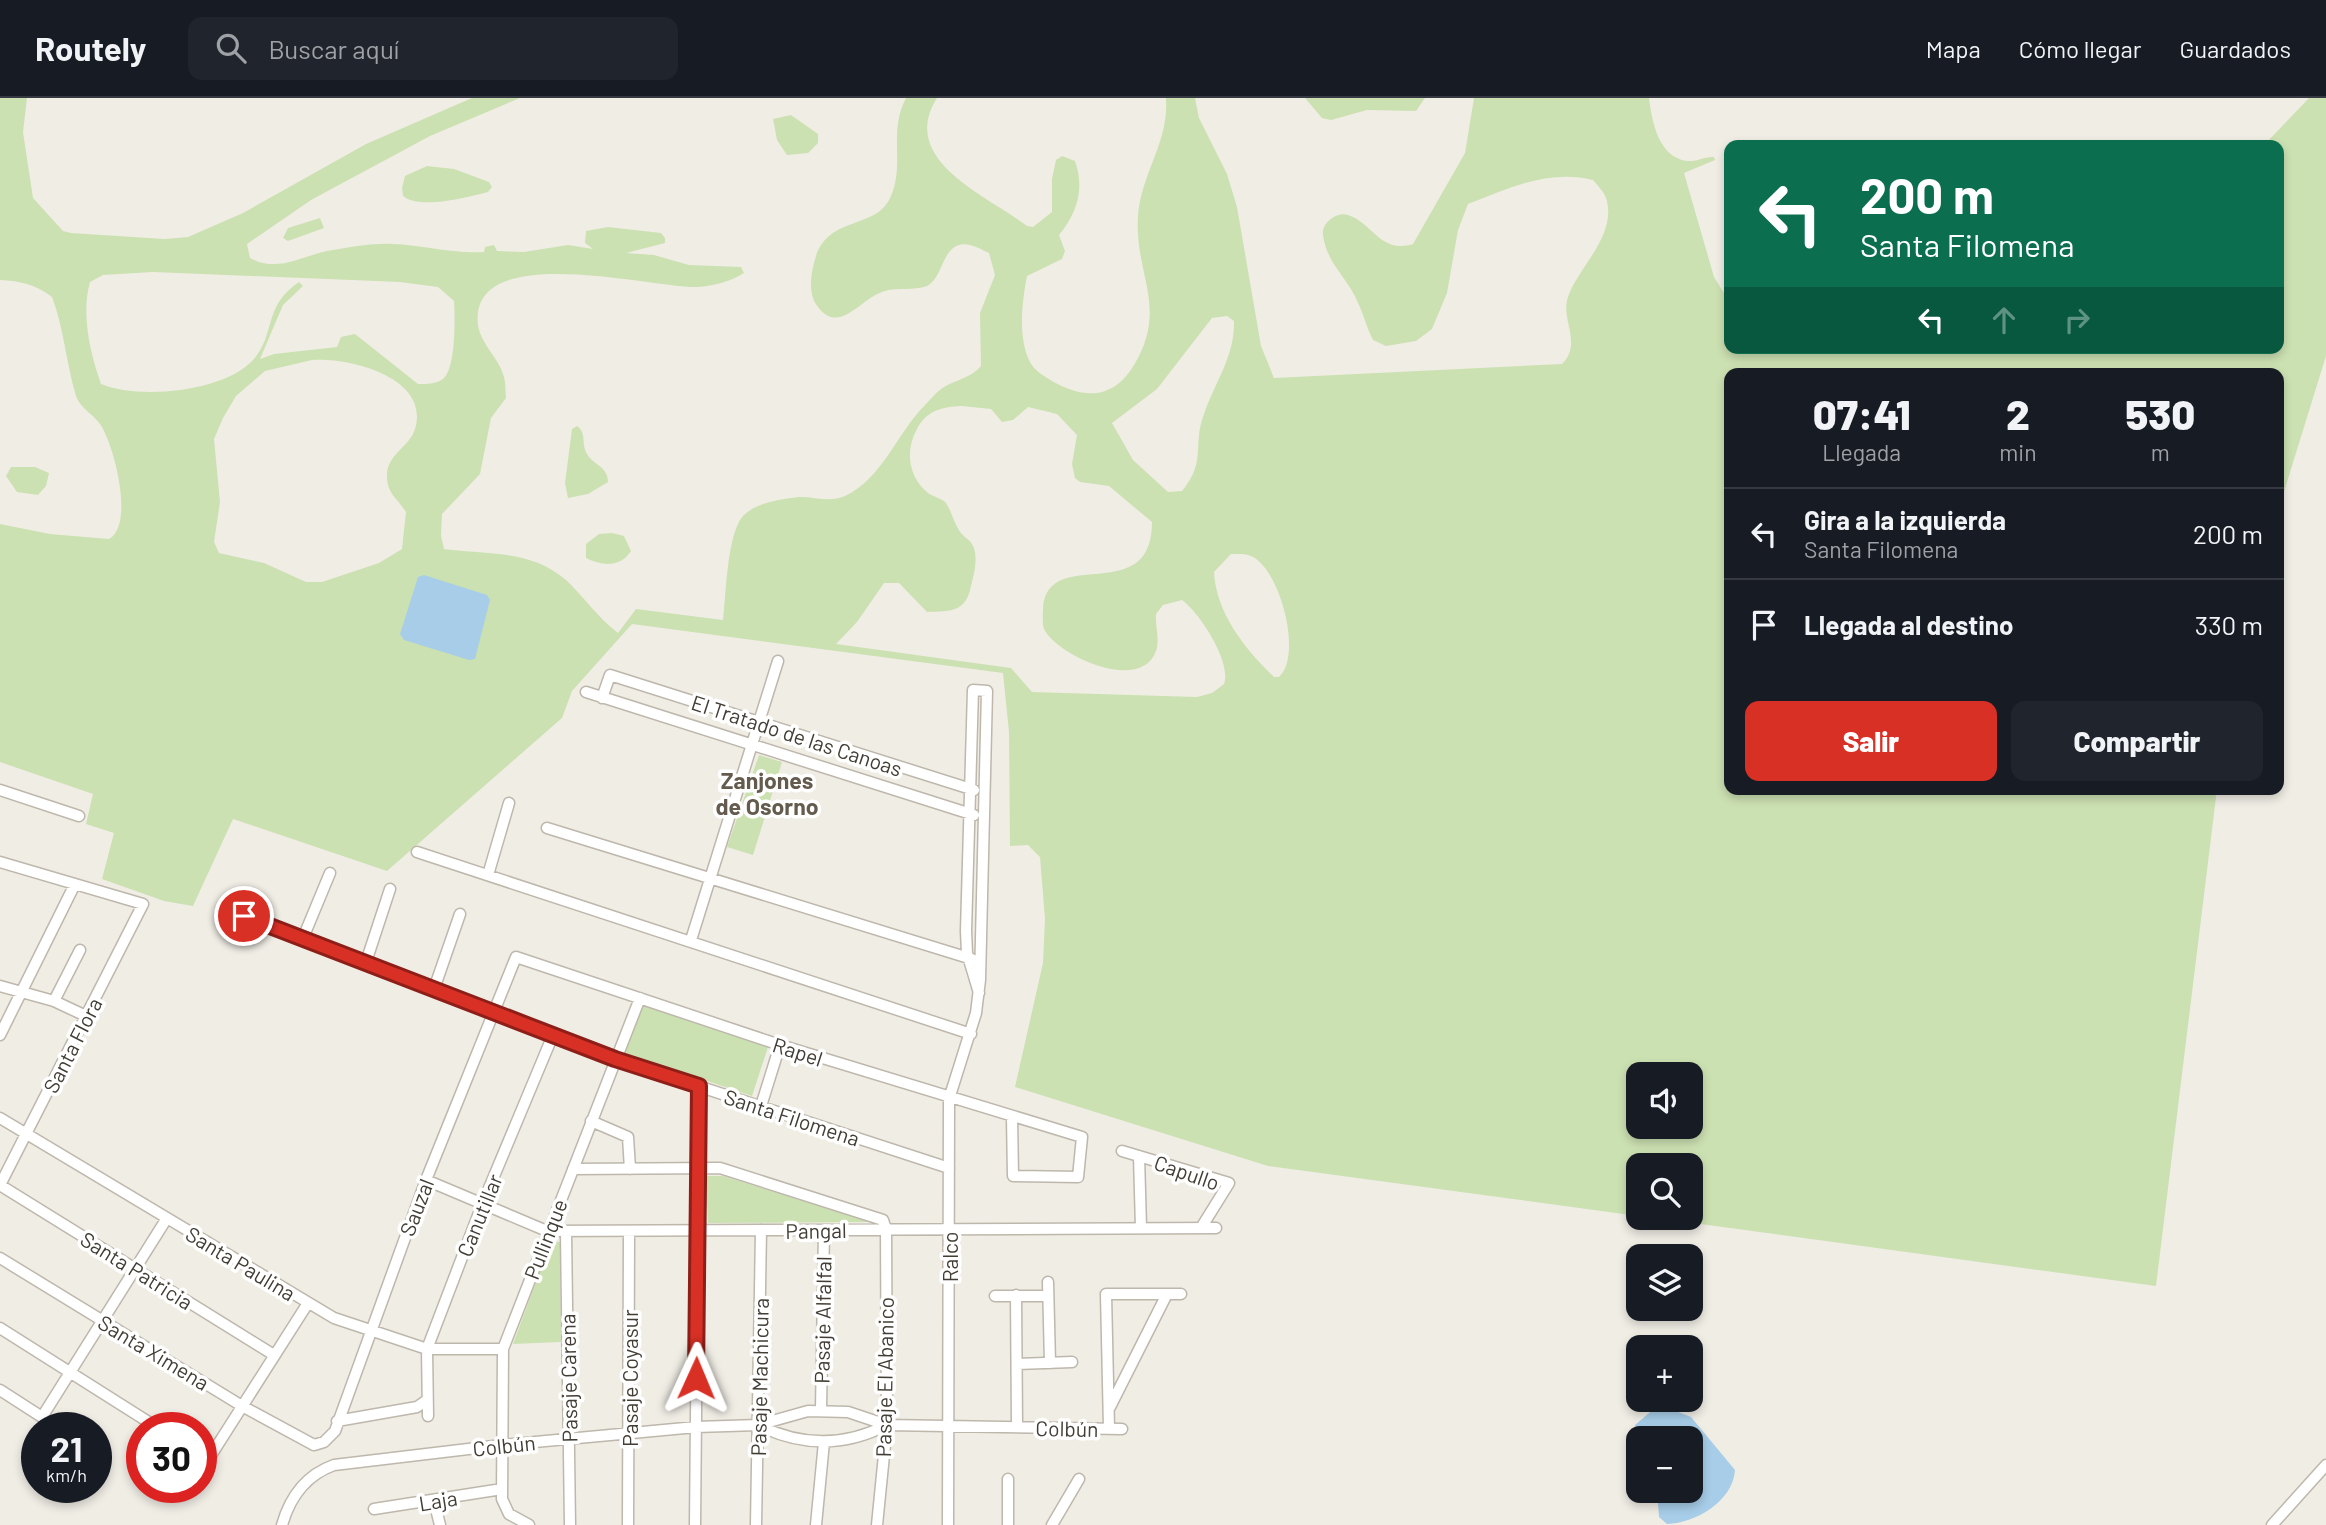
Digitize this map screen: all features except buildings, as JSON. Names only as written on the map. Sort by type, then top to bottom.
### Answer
[{"type":"street","points":[[691,940],[778,661]]},
{"type":"street","name":"El Tratado de las Canoas","points":[[602,698],[610,675],[970,790],[984,791]]},
{"type":"street","name":"Ralco","points":[[948,1525],[949,1099],[971,1034],[979,993],[966,931],[973,690],[987,691],[984,816],[974,960]]},
{"type":"street","name":"El Tratado de las Canoas","points":[[586,692],[969,814],[984,816]]},
{"type":"street","points":[[790,758],[797,735]]},
{"type":"street","points":[[0,790],[79,816]]},
{"type":"street","points":[[488,875],[509,803]]},
{"type":"street","points":[[547,828],[974,960]]},
{"type":"street","points":[[417,852],[971,1034]]},
{"type":"street","points":[[0,862],[75,884],[0,1035]]},
{"type":"street","points":[[303,939],[330,873]]},
{"type":"street","name":"Santa Flora","points":[[0,1185],[143,904],[75,884]]},
{"type":"street","points":[[366,962],[390,889]]},
{"type":"street","points":[[434,989],[460,914]]},
{"type":"street","name":"Santa Filomena","points":[[244,916],[615,1059],[949,1168]]},
{"type":"street","points":[[54,1001],[80,950]]},
{"type":"street","name":"Rapel","points":[[516,957],[949,1099],[1082,1137],[1078,1177],[1013,1176],[1012,1118]]},
{"type":"street","name":"Sauzal","points":[[309,1445],[328,1439],[337,1421],[426,1180],[516,957]]},
{"type":"street","points":[[0,986],[54,1001],[86,1016]]},
{"type":"street","name":"Pullinque","points":[[502,1489],[503,1349],[640,998]]},
{"type":"street","name":"Canutillar","points":[[428,1416],[427,1349],[482,1205],[553,1035]]},
{"type":"street","points":[[761,1106],[780,1045]]},
{"type":"street","points":[[695,1525],[699,1086]]},
{"type":"street","name":"Santa Paulina","points":[[0,1118],[334,1318],[427,1349],[503,1349]]},
{"type":"street","points":[[591,1121],[628,1137],[630,1168]]},
{"type":"street","name":"Capullo","points":[[1122,1151],[1229,1183],[1201,1228]]},
{"type":"street","name":"Capullo","points":[[1139,1156],[1142,1228]]},
{"type":"street","points":[[573,1169],[720,1168],[883,1220],[886,1229]]},
{"type":"street","name":"Pangal","points":[[426,1180],[548,1231],[1216,1228]]},
{"type":"street","name":"Santa Patricia","points":[[0,1185],[274,1355]]},
{"type":"street","points":[[45,1412],[167,1218]]},
{"type":"street","name":"Pasaje El Abanico","points":[[877,1525],[887,1425],[886,1229]]},
{"type":"street","name":"Pasaje Machicura","points":[[756,1525],[761,1230]]},
{"type":"street","name":"Pasaje Alfalfal","points":[[821,1410],[824,1230]]},
{"type":"street","name":"Pasaje Coyasur","points":[[628,1525],[629,1231]]},
{"type":"street","name":"Pasaje Carena","points":[[566,1232],[570,1525]]},
{"type":"street","name":"Santa Ximena","points":[[0,1258],[309,1445]]},
{"type":"street","points":[[1048,1282],[1050,1363]]},
{"type":"street","points":[[1109,1429],[1106,1294],[1181,1294]]},
{"type":"street","points":[[1108,1410],[1167,1294]]},
{"type":"street","points":[[1016,1295],[1017,1426]]},
{"type":"street","points":[[995,1296],[1048,1296]]},
{"type":"street","points":[[217,1441],[308,1303]]},
{"type":"street","points":[[0,1328],[133,1412]]},
{"type":"street","points":[[1017,1364],[1072,1362]]},
{"type":"street","points":[[0,1390],[34,1412]]},
{"type":"street","points":[[337,1421],[416,1407],[427,1400]]},
{"type":"street","name":"Colbún","points":[[282,1525],[295,1495],[321,1469],[334,1465],[502,1445],[696,1427],[758,1425],[795,1413],[821,1410],[862,1415],[887,1425]]},
{"type":"street","name":"Colbún","points":[[758,1425],[796,1440],[824,1442],[850,1439],[887,1425],[1122,1429]]},
{"type":"street","points":[[816,1525],[824,1442]]},
{"type":"street","points":[[2272,1525],[2326,1465]]},
{"type":"street","points":[[1008,1479],[1008,1525]]},
{"type":"street","points":[[1052,1525],[1079,1479]]},
{"type":"street","points":[[502,1489],[503,1504],[509,1514],[529,1525]]},
{"type":"street","name":"Laja","points":[[374,1509],[502,1489]]},
{"type":"street","points":[[434,1501],[440,1525]]},
{"type":"green space","points":[[0,98],[27,98],[23,132],[33,198],[63,231],[165,239],[188,237],[243,213],[366,144],[472,98],[520,98],[430,136],[311,200],[247,244],[250,258],[282,264],[322,252],[377,244],[472,252],[484,252],[485,247],[494,245],[497,251],[524,252],[568,245],[593,249],[585,243],[586,231],[608,227],[661,233],[665,238],[665,243],[626,253],[654,255],[689,265],[741,267],[744,273],[734,278],[698,287],[568,274],[532,275],[502,283],[483,298],[478,325],[483,339],[502,370],[506,398],[491,418],[480,474],[442,514],[441,536],[444,549],[508,555],[538,563],[566,580],[618,633],[636,609],[723,620],[730,550],[743,516],[769,502],[798,497],[833,499],[858,488],[879,467],[915,416],[936,393],[981,366],[980,313],[995,275],[989,253],[978,248],[967,244],[953,248],[936,277],[927,286],[885,291],[843,316],[834,318],[826,315],[812,295],[813,269],[823,243],[842,228],[875,214],[891,196],[897,172],[898,123],[906,98],[937,98],[928,120],[929,140],[938,159],[953,175],[1027,226],[1033,227],[1052,212],[1052,179],[1056,160],[1062,156],[1075,161],[1079,181],[1078,200],[1059,235],[1065,251],[1062,259],[1027,276],[1022,330],[1026,351],[1036,370],[1064,387],[1097,393],[1117,385],[1126,376],[1144,344],[1149,325],[1150,308],[1138,237],[1138,216],[1144,186],[1163,129],[1166,98],[1195,98],[1199,118],[1227,174],[1237,207],[1261,346],[1274,378],[1562,364],[1568,356],[1571,340],[1566,306],[1568,297],[1607,225],[1606,198],[1593,180],[1560,177],[1529,182],[1468,204],[1458,230],[1447,293],[1432,329],[1416,341],[1386,346],[1373,340],[1354,295],[1333,263],[1325,245],[1324,227],[1334,217],[1343,214],[1357,219],[1392,245],[1413,244],[1465,153],[1474,98],[1649,98],[1658,137],[1669,153],[1687,161],[1714,157],[1715,160],[1684,173],[1714,277],[1724,293],[1724,354],[2284,354],[2284,140],[2269,140],[2309,98],[2326,98],[2326,356],[2284,492],[2284,368],[1724,368],[1724,795],[2216,795],[2156,1286],[1703,1224],[1703,1153],[1626,1153],[1626,1214],[1268,1166],[1015,1087],[1043,963],[1045,919],[1040,857],[1028,845],[1010,846],[1009,732],[1003,673],[632,624],[572,691],[562,718],[387,871],[233,819],[193,906],[164,901],[102,879],[114,833],[86,824],[93,794],[0,762],[0,524],[50,534],[109,539],[117,531],[121,518],[119,484],[111,448],[100,424],[80,404],[76,396],[52,297],[27,284],[0,280]],"holes":[[[153,272],[400,282],[438,287],[454,301],[451,363],[442,380],[418,384],[355,334],[341,337],[337,347],[274,354],[260,359],[283,305],[303,286],[299,282],[280,300],[261,349],[254,359],[241,370],[223,379],[181,390],[158,392],[117,389],[101,384],[93,359],[88,333],[87,294],[90,282],[103,275]],[[1227,316],[1234,321],[1231,346],[1201,425],[1194,471],[1182,491],[1168,492],[1133,460],[1112,423],[1157,389],[1212,318]],[[312,360],[346,362],[383,374],[411,396],[417,411],[415,429],[391,461],[387,474],[390,491],[406,512],[402,549],[379,563],[322,582],[306,582],[264,563],[219,553],[214,542],[220,502],[214,439],[223,418],[236,396],[265,371]],[[962,406],[991,409],[1002,422],[1013,420],[1028,407],[1057,414],[1077,435],[1072,464],[1075,478],[1080,482],[1109,486],[1152,522],[1148,548],[1136,563],[1119,571],[1062,580],[1049,589],[1043,608],[1043,621],[1044,629],[1052,639],[1081,659],[1099,666],[1117,670],[1134,669],[1147,663],[1156,651],[1156,614],[1163,605],[1182,600],[1213,639],[1223,664],[1224,684],[1212,693],[1197,697],[1032,692],[1011,668],[836,644],[857,622],[884,583],[899,583],[927,612],[956,609],[969,595],[975,565],[974,549],[962,534],[946,503],[921,487],[913,471],[910,454],[913,437],[930,414]],[[1231,554],[1253,557],[1263,565],[1279,595],[1285,614],[1289,651],[1286,666],[1279,677],[1274,677],[1253,655],[1234,629],[1220,602],[1214,572]]]},
{"type":"green space","points":[[1305,98],[1425,98],[1416,111],[1367,110],[1331,120],[1322,118]]},
{"type":"green space","points":[[791,115],[818,134],[818,143],[808,153],[787,155],[777,140],[773,119]]},
{"type":"green space","points":[[427,166],[454,169],[489,182],[492,187],[488,192],[444,201],[421,202],[403,196],[405,176]]},
{"type":"green space","points":[[320,218],[324,228],[288,241],[283,238],[288,228]]},
{"type":"green space","points":[[577,426],[582,432],[587,454],[606,472],[608,482],[588,494],[568,498],[565,483],[572,429]]},
{"type":"green space","points":[[11,467],[35,467],[49,473],[46,486],[38,495],[17,492],[6,476]]},
{"type":"green space","points":[[599,534],[624,536],[631,551],[627,557],[610,564],[586,558],[586,544]]},
{"type":"green space","points":[[759,755],[782,762],[753,855],[727,847]]},
{"type":"green space","points":[[643,1003],[768,1047],[752,1096],[624,1053]]},
{"type":"green space","points":[[706,1176],[723,1176],[871,1222],[708,1223]]},
{"type":"green space","points":[[551,1241],[560,1242],[561,1342],[513,1344]]},
{"type":"water","points":[[424,575],[487,595],[490,600],[475,659],[469,660],[404,640],[400,634],[418,577]]},
{"type":"water","points":[[1650,1412],[1678,1412],[1691,1417],[1698,1426],[1635,1426]]},
{"type":"water","points":[[1703,1431],[1735,1470],[1728,1491],[1711,1508],[1690,1520],[1667,1524],[1659,1517],[1658,1503],[1703,1503]]},
{"type":"district","name":"Zanjones de Osorno","points":[[767,793]]},
{"type":"route","points":[[244,916],[615,1059],[699,1086],[696,1378]]}]
